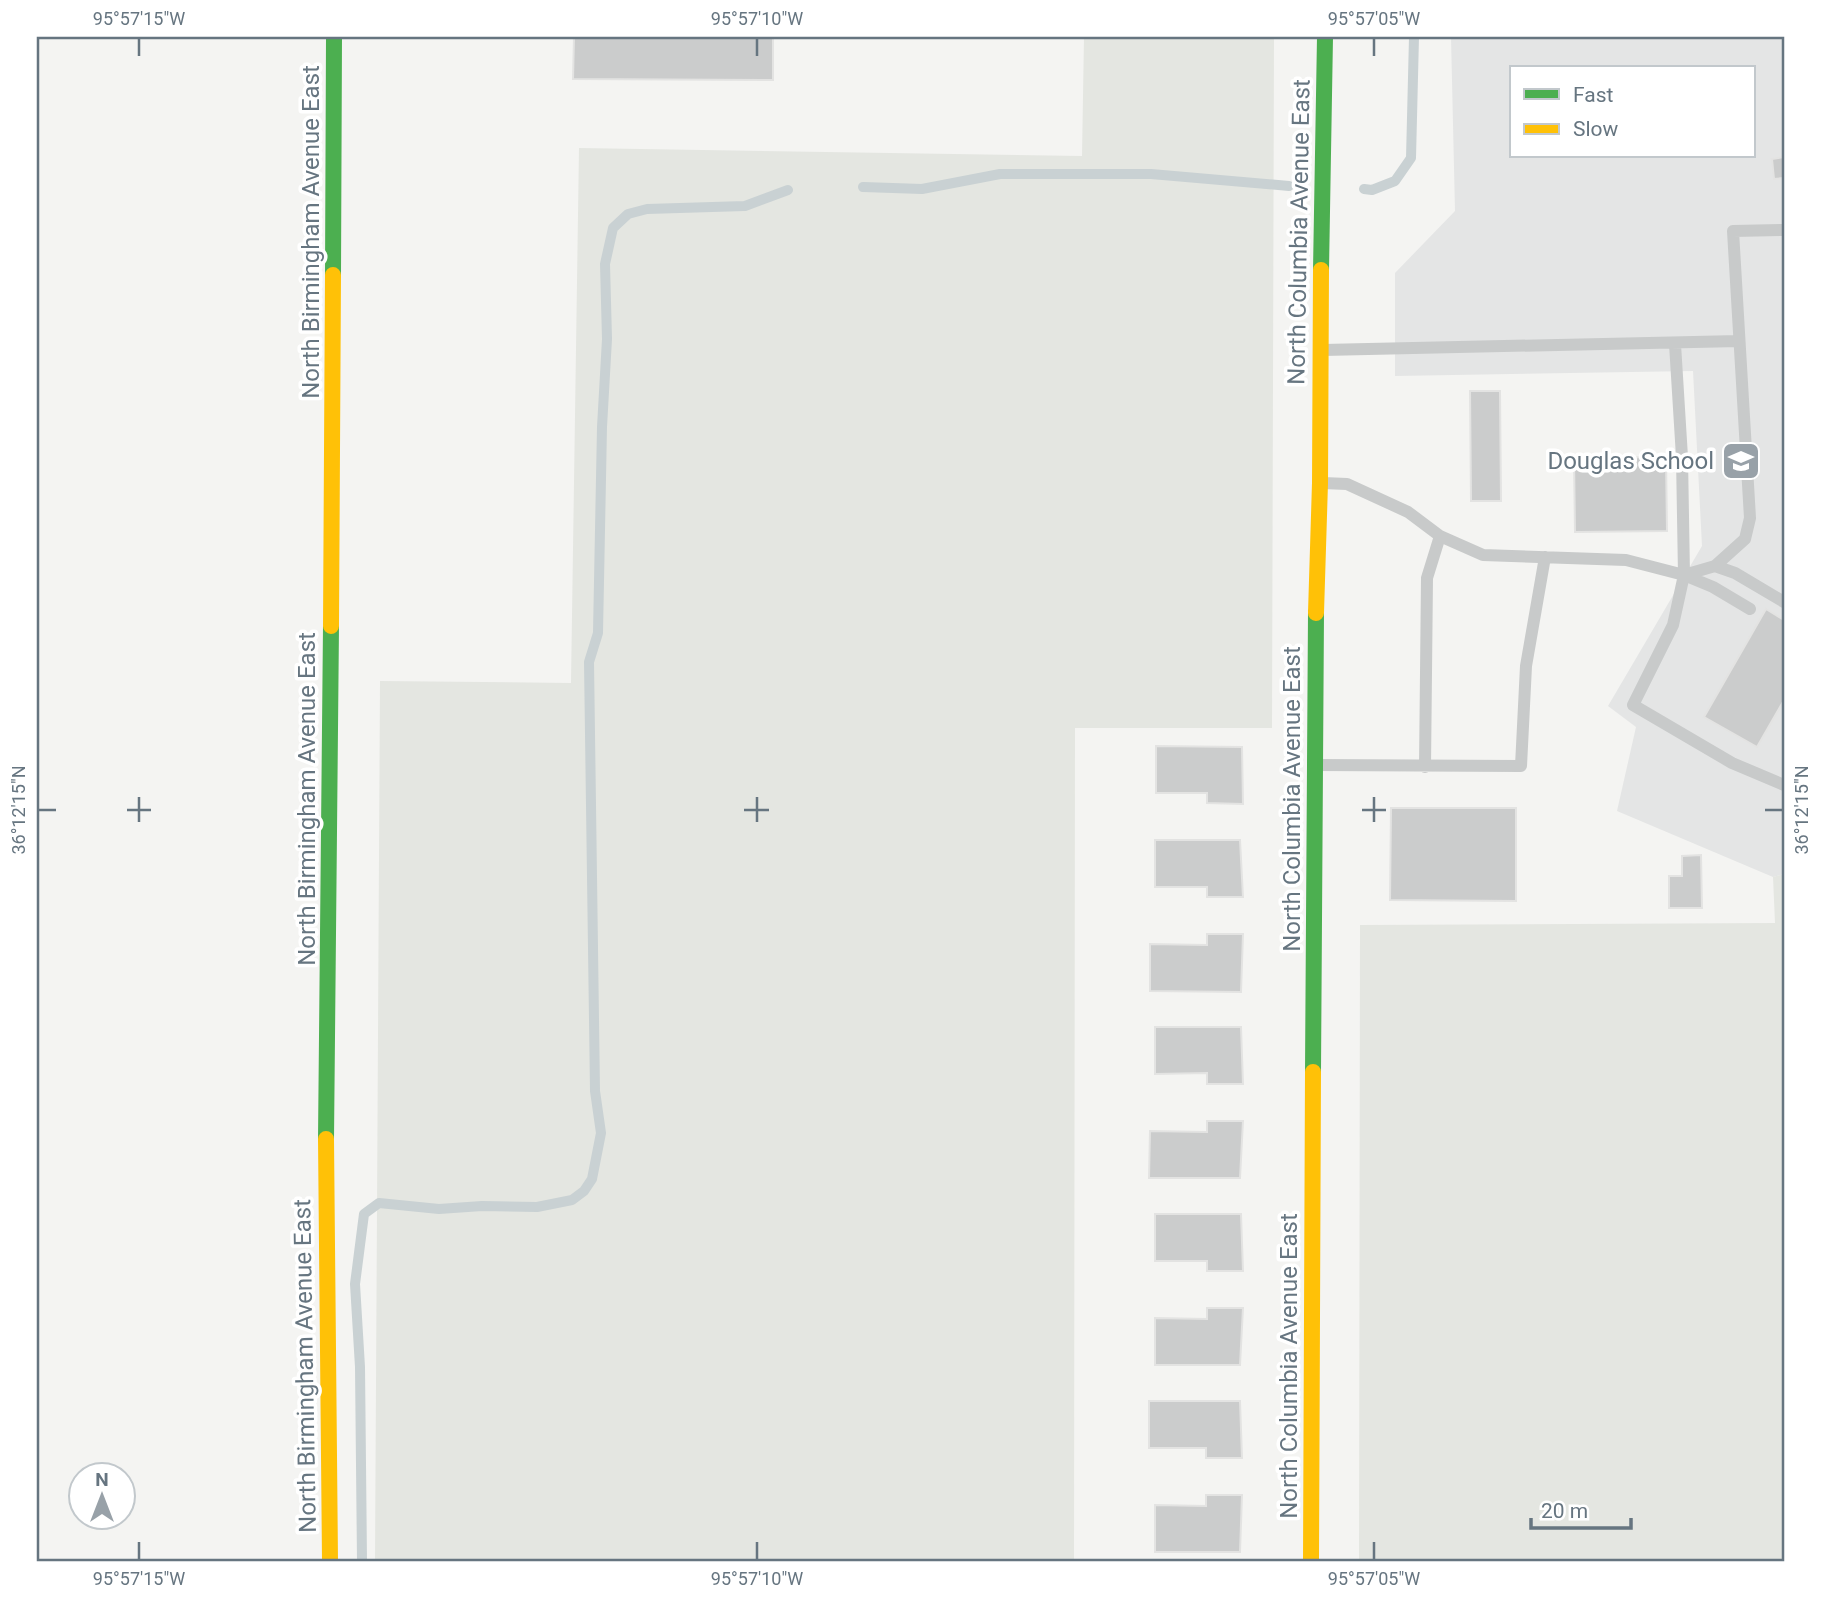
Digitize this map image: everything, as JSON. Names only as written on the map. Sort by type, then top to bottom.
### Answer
[{"type":"street","name":"North Birmingham Avenue East","points":[[330,1561],[325,1174],[330,881],[334,37]]},
{"type":"street","name":"North Columbia Avenue East","points":[[1311,1561],[1316,560],[1320,483],[1325,37]]},
{"type":"lane","points":[[1684,575],[1715,566],[1745,539],[1750,518],[1733,231],[1784,230]]},
{"type":"lane","points":[[1320,350],[1739,341]]},
{"type":"lane","points":[[1675,344],[1682,457],[1684,575],[1674,625],[1633,705],[1732,763],[1784,785]]},
{"type":"lane","points":[[1320,483],[1347,484],[1408,512],[1440,536],[1483,555],[1626,560],[1684,575],[1713,587],[1750,609]]},
{"type":"lane","points":[[1425,767],[1427,578],[1440,536]]},
{"type":"lane","points":[[1316,765],[1521,766],[1526,666],[1545,556]]},
{"type":"lane","points":[[1715,566],[1735,573],[1784,602]]},
{"type":"shaded area","points":[[1084,37],[1274,37],[1272,728],[1075,728],[1074,1561],[375,1561],[380,681],[571,683],[579,148],[1082,156]]},
{"type":"shaded area","name":"Douglas School","points":[[1451,37],[1784,37],[1784,874],[1773,877],[1617,811],[1636,727],[1608,706],[1702,546],[1693,371],[1395,376],[1395,273],[1455,211]]},
{"type":"shaded area","points":[[1784,874],[1784,1561],[1359,1561],[1360,925],[1775,923],[1773,877]]},
{"type":"building","points":[[574,37],[773,37],[773,80],[573,79]]},
{"type":"building","points":[[1784,157],[1784,178],[1774,179],[1772,159]]},
{"type":"building","points":[[1470,391],[1500,391],[1501,501],[1471,501]]},
{"type":"building","points":[[1666,457],[1667,531],[1575,532],[1574,458]]},
{"type":"building","points":[[1766,609],[1784,620],[1784,700],[1757,747],[1704,717]]},
{"type":"building","points":[[1156,746],[1242,747],[1243,804],[1207,803],[1207,793],[1156,793]]},
{"type":"building","points":[[1391,808],[1516,808],[1516,901],[1390,900]]},
{"type":"building","points":[[1155,840],[1240,840],[1243,897],[1207,897],[1207,887],[1155,887]]},
{"type":"building","points":[[1701,855],[1702,908],[1669,908],[1669,876],[1682,876],[1682,856]]},
{"type":"building","points":[[1207,934],[1243,934],[1241,992],[1150,991],[1150,944],[1207,945]]},
{"type":"building","points":[[1155,1027],[1241,1027],[1243,1084],[1207,1084],[1207,1073],[1155,1074]]},
{"type":"building","points":[[1207,1121],[1243,1121],[1240,1178],[1149,1178],[1150,1131],[1207,1132]]},
{"type":"building","points":[[1155,1214],[1241,1214],[1243,1271],[1207,1271],[1207,1261],[1155,1261]]},
{"type":"building","points":[[1207,1308],[1243,1308],[1240,1365],[1155,1365],[1155,1318],[1207,1319]]},
{"type":"building","points":[[1149,1401],[1240,1401],[1242,1458],[1206,1458],[1206,1448],[1149,1448]]},
{"type":"building","points":[[1206,1495],[1242,1495],[1240,1552],[1155,1552],[1155,1505],[1206,1506]]},
{"type":"waterway","points":[[1364,189],[1372,190],[1395,181],[1411,158],[1414,37]]},
{"type":"waterway","points":[[863,187],[922,189],[1000,174],[1151,174],[1289,186]]},
{"type":"waterway","points":[[362,1561],[360,1367],[355,1284],[364,1214],[379,1203],[439,1209],[482,1206],[537,1207],[572,1200],[584,1191],[592,1179],[601,1133],[595,1091],[589,662],[598,633],[602,427],[607,339],[605,264],[613,228],[628,214],[647,209],[745,206],[788,190]]},
{"type":"traffic: fast","points":[[333,275],[334,37]]},
{"type":"traffic: fast","points":[[1321,270],[1325,37]]},
{"type":"traffic: fast","points":[[1313,1072],[1316,613]]},
{"type":"traffic: fast","points":[[326,1139],[331,626]]},
{"type":"traffic: slow","points":[[1316,613],[1320,483],[1321,270]]},
{"type":"traffic: slow","points":[[331,626],[333,275]]},
{"type":"traffic: slow","points":[[1311,1561],[1313,1072]]},
{"type":"traffic: slow","points":[[326,1139],[330,1561]]},
{"type":"place","name":"Douglas School","points":[[1741,461]]}]
